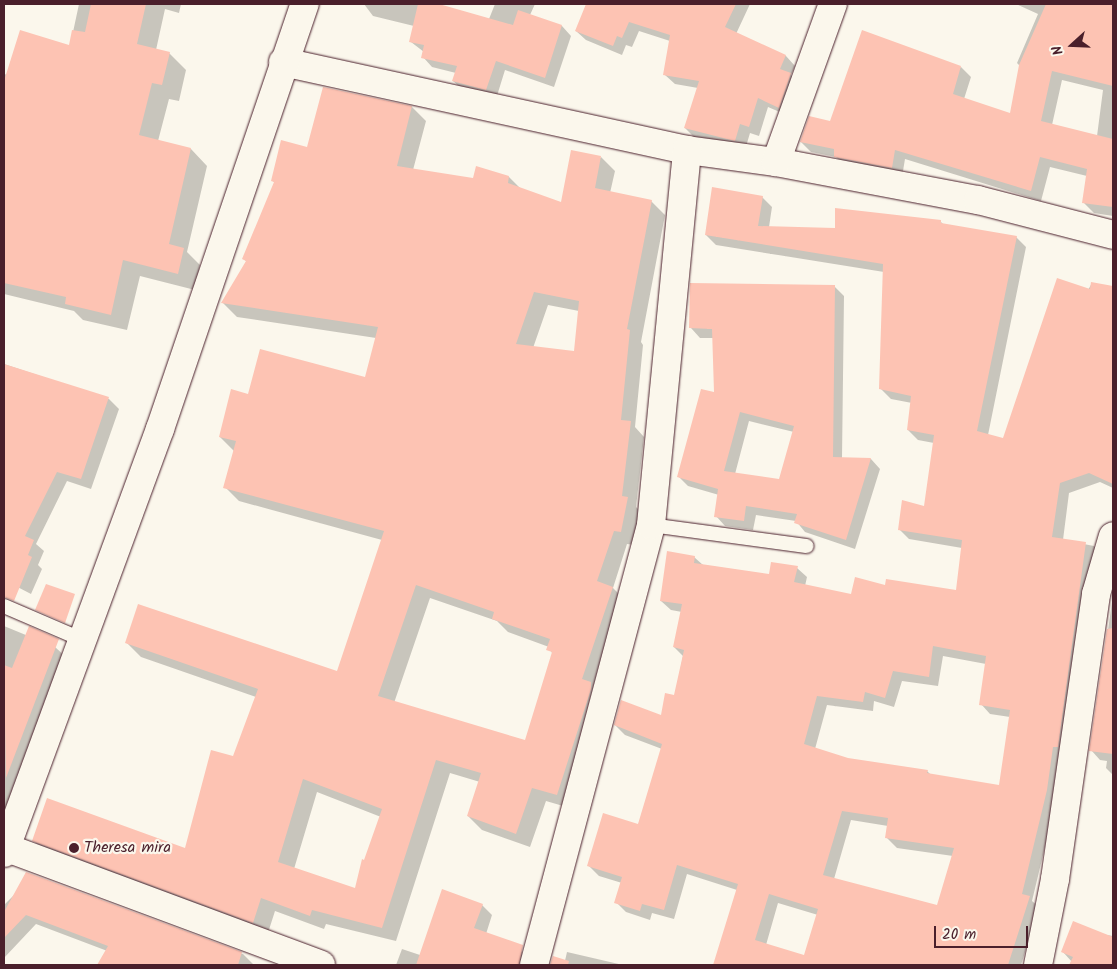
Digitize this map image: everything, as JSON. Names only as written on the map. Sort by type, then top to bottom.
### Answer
[{"type":"street","points":[[305,4],[283,62],[160,430],[6,850],[321,965]]},
{"type":"street","points":[[776,162],[833,4]]},
{"type":"street","points":[[283,62],[687,150],[776,162],[978,200],[1113,235]]},
{"type":"street","points":[[534,965],[651,525],[687,150]]},
{"type":"street","points":[[1038,965],[1055,879],[1096,594],[1113,536]]},
{"type":"lane","points":[[651,525],[807,546]]},
{"type":"lane","points":[[4,606],[83,640]]},
{"type":"building","points":[[91,4],[146,4],[137,44],[170,52],[162,85],[152,83],[139,135],[191,148],[169,244],[184,248],[178,274],[123,260],[111,315],[65,304],[66,297],[4,283],[4,81],[20,30],[69,45],[72,30],[85,32]]},
{"type":"building","points":[[418,4],[439,4],[513,25],[518,10],[562,25],[545,78],[496,61],[486,90],[452,81],[457,66],[421,58],[424,45],[409,42]]},
{"type":"building","points":[[586,4],[736,4],[725,27],[786,55],[780,69],[791,73],[779,108],[758,98],[749,127],[740,124],[735,141],[684,128],[699,81],[663,75],[670,35],[629,22],[622,38],[617,36],[613,46],[575,31]]},
{"type":"building","points":[[1046,4],[1113,4],[1113,86],[1052,71],[1041,121],[1113,139],[1113,207],[1082,203],[1087,169],[1040,157],[1031,191],[895,150],[892,168],[834,157],[834,149],[800,142],[809,116],[830,121],[862,30],[961,66],[953,94],[1010,113],[1019,65]]},
{"type":"building","points":[[323,87],[412,106],[397,166],[473,178],[476,166],[509,176],[508,183],[561,202],[571,150],[601,156],[595,188],[652,200],[627,329],[630,330],[621,420],[631,421],[622,496],[628,497],[621,532],[614,531],[597,581],[613,587],[582,679],[591,682],[591,689],[557,795],[532,788],[516,834],[467,816],[481,773],[436,760],[382,928],[312,910],[310,916],[261,898],[253,923],[32,841],[47,798],[185,848],[211,750],[233,756],[258,689],[125,643],[138,604],[337,671],[384,531],[223,488],[236,441],[219,437],[231,389],[248,394],[260,349],[365,377],[378,327],[221,303],[246,261],[242,259],[274,182],[271,181],[281,140],[307,147]],"holes":[[[534,292],[579,301],[574,351],[516,344]],[[416,585],[494,612],[492,619],[550,639],[546,650],[552,652],[525,740],[378,696]],[[303,779],[382,809],[364,860],[362,859],[355,888],[278,862]]]},
{"type":"building","points":[[712,187],[763,196],[758,226],[835,228],[835,208],[941,220],[941,223],[1017,236],[977,431],[1003,438],[1057,278],[1090,289],[1091,282],[1113,286],[1113,484],[1089,473],[1060,483],[1052,537],[1086,542],[1058,747],[1053,747],[1047,790],[1022,894],[1030,896],[1008,965],[713,965],[738,884],[677,865],[664,910],[642,904],[640,911],[614,903],[622,877],[587,866],[603,813],[638,824],[662,744],[614,725],[621,700],[661,715],[665,693],[674,695],[684,650],[673,647],[682,604],[660,601],[667,551],[695,556],[694,563],[769,574],[771,562],[798,566],[794,582],[851,594],[855,577],[885,585],[886,579],[956,590],[962,540],[898,530],[902,500],[924,506],[934,435],[907,430],[911,396],[879,389],[883,264],[705,235]],"holes":[[[933,646],[986,656],[979,705],[1010,710],[999,785],[927,773],[928,770],[848,758],[804,744],[817,696],[863,702],[865,692],[885,698],[893,671],[929,677]],[[842,811],[888,818],[885,838],[954,848],[937,905],[823,875]],[[769,894],[818,909],[804,955],[755,940]]]},
{"type":"building","points":[[690,283],[835,285],[833,457],[871,458],[846,540],[794,523],[797,514],[746,506],[744,521],[714,517],[718,489],[677,477],[701,389],[714,392],[712,329],[689,328]],"holes":[[[740,412],[794,426],[779,479],[724,471]]]},
{"type":"building","points":[[4,364],[109,397],[81,479],[57,472],[25,536],[34,540],[28,555],[32,557],[14,601],[4,597]]},
{"type":"building","points":[[46,584],[75,594],[65,623],[35,610]]},
{"type":"building","points":[[29,626],[59,639],[6,778],[4,665],[12,668]]},
{"type":"building","points":[[1113,628],[1113,754],[1089,751],[1107,629]]},
{"type":"building","points":[[26,872],[242,952],[238,965],[97,965],[108,946],[26,915],[4,938],[4,912]]},
{"type":"building","points":[[442,889],[483,904],[474,928],[523,945],[519,965],[416,965]]},
{"type":"building","points":[[1073,921],[1113,937],[1113,965],[1069,965],[1073,957],[1061,952]]},
{"type":"building","points":[[553,956],[569,961],[568,965],[550,965]]},
{"type":"place","name":"Theresa mira","points":[[74,848]]}]
